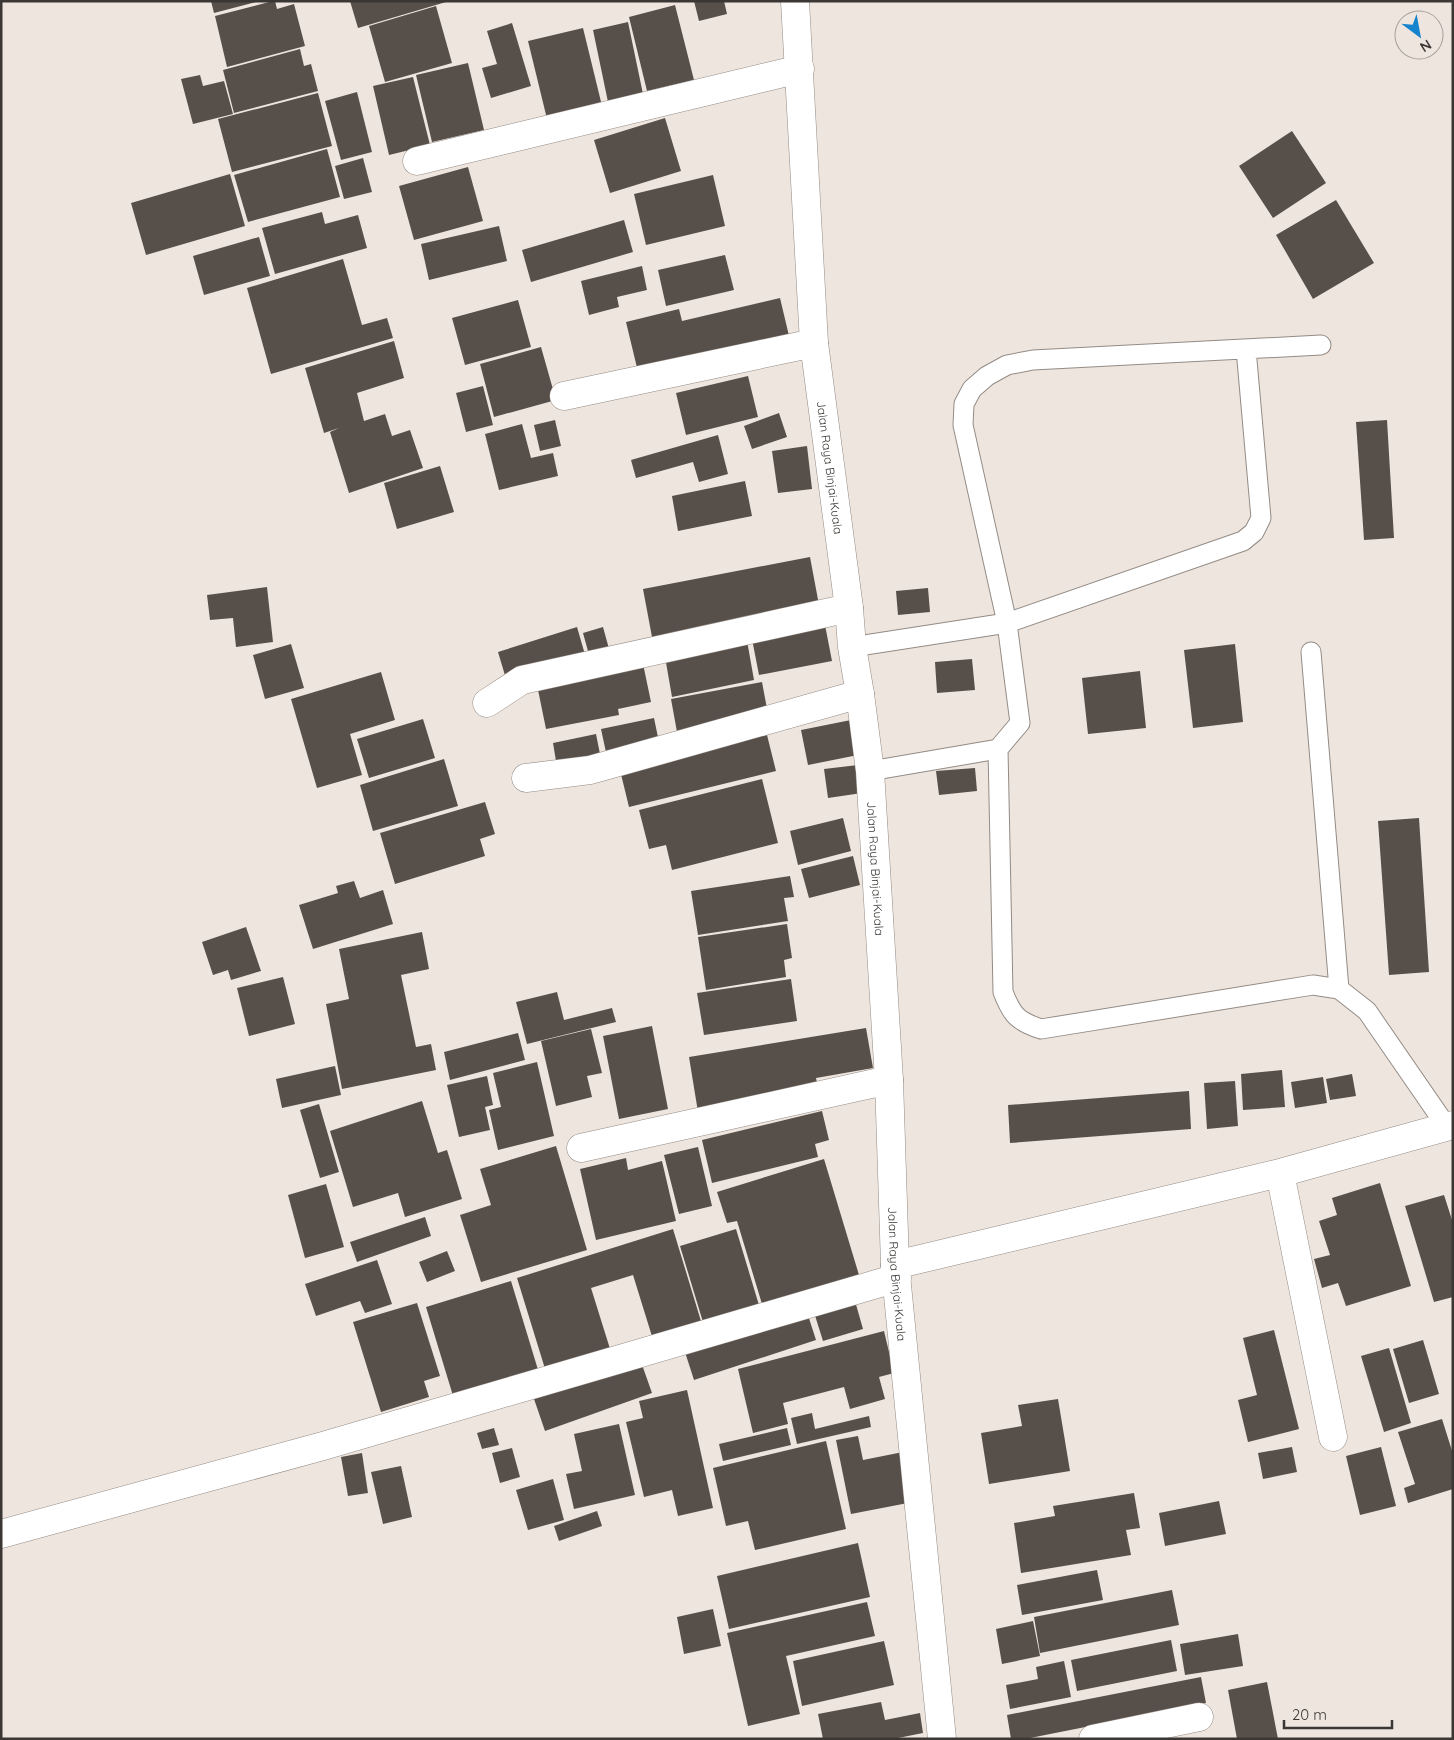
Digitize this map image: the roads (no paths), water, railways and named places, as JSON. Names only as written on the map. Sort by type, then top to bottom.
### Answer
[{"type":"street","name":"Jalan Raya Binjai-Kuala","points":[[795,1],[814,343],[849,608],[852,647],[870,771],[889,1080],[896,1271],[942,1739]]},
{"type":"street","points":[[417,161],[800,69]]},
{"type":"street","points":[[564,396],[814,343]]},
{"type":"street","points":[[487,703],[522,680],[849,608]]},
{"type":"street","points":[[526,778],[590,770],[860,694]]},
{"type":"street","points":[[581,1148],[889,1080]]},
{"type":"street","points":[[1,1534],[324,1446],[896,1271],[1280,1173],[1450,1126]]},
{"type":"street","points":[[1280,1173],[1333,1437]]},
{"type":"street","points":[[1093,1739],[1199,1718]]},
{"type":"lane","points":[[870,771],[998,749],[1020,723],[1007,624],[962,425],[964,404],[972,389],[987,376],[1006,365],[1033,360],[1321,345]]},
{"type":"lane","points":[[852,647],[1007,624],[1243,541],[1254,532],[1261,518],[1246,349]]},
{"type":"lane","points":[[1311,652],[1339,989]]},
{"type":"lane","points":[[998,749],[1003,992],[1011,1011],[1025,1024],[1040,1029],[1313,984],[1339,989],[1367,1011],[1450,1126]]}]
